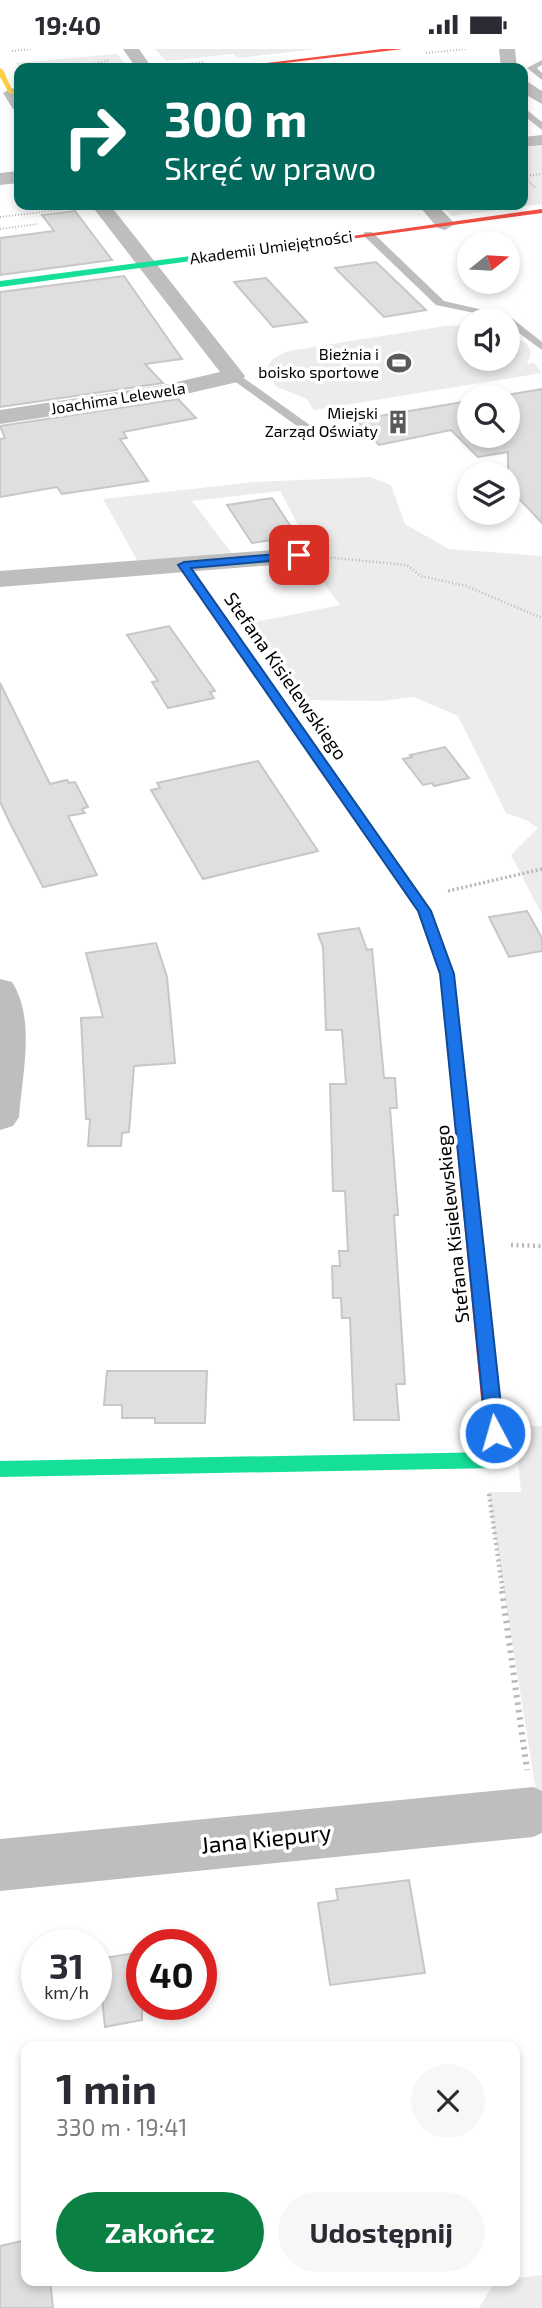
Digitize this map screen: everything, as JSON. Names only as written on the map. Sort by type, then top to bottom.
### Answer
[{"type":"street","points":[[302,63],[400,49]]},
{"type":"street","points":[[0,70],[13,96]]},
{"type":"street","points":[[528,88],[542,99]]},
{"type":"street","points":[[104,210],[234,376]]},
{"type":"street","points":[[431,210],[445,224]]},
{"type":"street","name":"Akademii Umiejętności","points":[[0,284],[542,211]]},
{"type":"street","name":"Joachima Lelewela","points":[[0,417],[164,392],[234,376]]},
{"type":"street","points":[[0,579],[299,555]]},
{"type":"street","name":"Stefana Kisielewskiego","points":[[184,565],[425,911],[447,974],[498,1460],[484,1461]]},
{"type":"street","points":[[0,990],[8,1032],[0,1117]]},
{"type":"street","points":[[0,1469],[484,1461]]},
{"type":"street","name":"Jana Kiepury","points":[[0,1865],[533,1812]]},
{"type":"lane","points":[[542,62],[531,68],[542,77]]},
{"type":"lane","points":[[528,114],[542,127]]},
{"type":"lane","points":[[368,234],[440,303],[505,318],[542,347]]},
{"type":"lane","points":[[234,376],[315,433]]},
{"type":"path","points":[[100,63],[113,60]]},
{"type":"path","points":[[0,217],[54,210]]},
{"type":"path","points":[[0,229],[38,224]]},
{"type":"path","points":[[299,555],[407,565],[421,576],[466,586],[542,618]]},
{"type":"path","points":[[416,898],[542,869]]},
{"type":"path","points":[[484,1461],[533,1812]]},
{"type":"shaded area","points":[[155,49],[315,49],[238,58],[233,54],[166,61]]},
{"type":"shaded area","points":[[117,54],[124,63],[15,63]]},
{"type":"shaded area","points":[[542,145],[542,204],[528,206],[528,147]]},
{"type":"shaded area","points":[[446,210],[497,210],[452,216]]},
{"type":"shaded area","name":"Bieżnia i boisko sportowe","points":[[457,326],[457,371],[520,371],[520,340],[527,344],[531,352],[527,364],[534,363],[542,373],[314,410],[307,399],[277,387],[265,370],[273,359],[288,351]]},
{"type":"shaded area","points":[[371,477],[391,485],[405,524],[449,549],[542,556],[542,915],[511,855],[538,828],[526,820],[506,813],[458,716],[414,697],[382,701],[300,700],[241,625],[340,605],[307,561],[311,549],[280,491],[192,501],[233,555],[137,560],[103,499],[254,482]]},
{"type":"shaded area","points":[[515,1426],[542,1426],[542,1790],[536,1791],[488,1492],[521,1492]]},
{"type":"shaded area","points":[[542,2275],[542,2308],[479,2308],[492,2286],[520,2286],[520,2278]]},
{"type":"building","points":[[75,211],[112,260],[0,275],[0,238],[54,231],[42,215]]},
{"type":"building","points":[[376,262],[426,310],[384,317],[335,268]]},
{"type":"building","points":[[124,276],[182,359],[145,364],[163,383],[0,407],[0,292]]},
{"type":"building","points":[[266,278],[307,322],[273,327],[234,282]]},
{"type":"building","points":[[542,389],[542,523],[520,500],[520,462],[508,462],[508,452],[478,457],[469,448],[520,448],[520,393]]},
{"type":"building","points":[[178,399],[196,418],[123,432],[127,438],[120,439],[148,481],[62,494],[57,487],[0,497],[0,439],[5,438],[0,426]]},
{"type":"building","points":[[457,403],[457,436],[451,430],[379,445],[356,420]]},
{"type":"building","points":[[272,498],[297,536],[252,543],[227,505]]},
{"type":"building","points":[[169,626],[215,691],[210,692],[214,698],[168,708],[152,682],[158,681],[127,635]]},
{"type":"building","points":[[0,683],[50,784],[67,780],[69,783],[75,782],[88,807],[82,809],[85,813],[68,816],[97,875],[43,887],[9,821],[0,802]]},
{"type":"building","points":[[445,747],[469,778],[434,786],[432,783],[423,785],[403,759]]},
{"type":"building","points":[[258,761],[318,851],[203,879],[151,790],[160,788],[157,783]]},
{"type":"building","points":[[527,911],[542,938],[542,951],[509,957],[489,917]]},
{"type":"building","points":[[359,928],[367,950],[372,949],[384,1078],[395,1078],[397,1108],[390,1108],[398,1215],[394,1215],[405,1384],[396,1384],[399,1420],[354,1420],[350,1318],[342,1318],[341,1298],[333,1298],[332,1266],[340,1266],[339,1251],[348,1251],[345,1191],[333,1191],[330,1084],[346,1084],[342,1030],[326,1030],[323,947],[318,934]]},
{"type":"building","points":[[156,943],[167,977],[175,1063],[134,1066],[129,1132],[122,1133],[121,1146],[88,1146],[90,1119],[86,1119],[81,1018],[103,1017],[86,953]]},
{"type":"building","points":[[107,1371],[207,1371],[205,1423],[155,1423],[155,1418],[122,1418],[122,1405],[104,1405]]},
{"type":"building","points":[[409,1880],[425,1973],[330,1985],[318,1903],[338,1900],[336,1889]]},
{"type":"building","points":[[126,1955],[126,2020],[142,2020],[105,2027],[104,2020],[112,2020],[112,1957]]},
{"type":"building","points":[[21,2241],[21,2286],[51,2286],[53,2308],[0,2308],[0,2246]]},
{"type":"traffic: fast","points":[[0,284],[328,240]]},
{"type":"traffic: fast","points":[[184,565],[425,911],[432,932]]},
{"type":"traffic: fast","points":[[0,1469],[496,1460]]},
{"type":"traffic: slow","points":[[0,70],[12,93]]},
{"type":"traffic: jam","points":[[273,63],[400,49]]},
{"type":"traffic: jam","points":[[328,240],[542,211]]},
{"type":"traffic: jam","points":[[432,932],[447,974],[496,1460]]},
{"type":"place","name":"Bieżnia i boisko sportowe","points":[[399,363]]},
{"type":"place","name":"Miejski Zarząd Oświaty","points":[[398,422]]},
{"type":"route","points":[[299,555],[184,565],[425,911],[447,974],[495,1433]]}]
